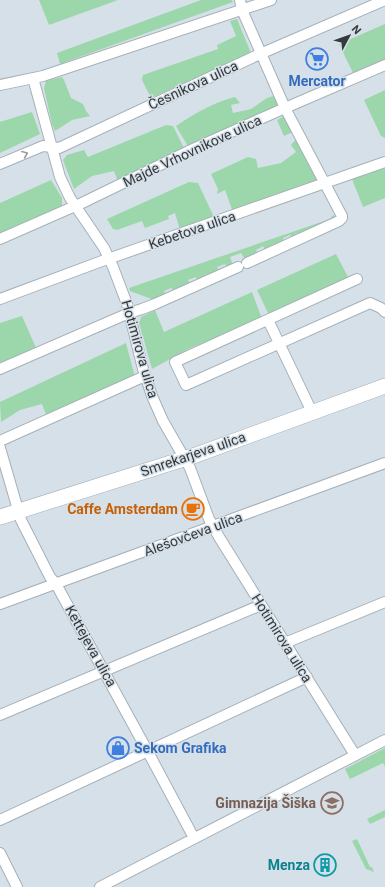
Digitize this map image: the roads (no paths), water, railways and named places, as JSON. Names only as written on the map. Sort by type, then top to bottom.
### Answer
[{"type":"street","points":[[0,85],[33,78],[241,5],[271,0]]},
{"type":"street","name":"Česnikova ulica","points":[[0,164],[43,146],[59,148],[260,54],[385,0]]},
{"type":"street","points":[[0,369],[129,313],[149,307],[339,222],[342,218],[325,182],[285,108],[260,54],[241,5]]},
{"type":"street","name":"Majde Vrhovnikove ulica","points":[[0,239],[75,206],[285,108],[385,65]]},
{"type":"street","name":"Hotimirova ulica","points":[[33,78],[60,177],[70,198],[104,248],[119,280],[145,376],[159,413],[190,468],[213,526],[355,755]]},
{"type":"street","name":"Kebetova ulica","points":[[0,299],[325,182],[385,162]]},
{"type":"street","points":[[358,278],[175,362],[186,385],[370,303],[381,308],[385,312]]},
{"type":"street","points":[[268,320],[312,412]]},
{"type":"street","points":[[0,441],[145,376]]},
{"type":"street","name":"Smrekarjeva ulica","points":[[0,517],[185,458],[385,386]]},
{"type":"street","name":"Kettejeva ulica","points":[[0,448],[21,520],[50,577],[56,584],[194,838]]},
{"type":"street","name":"Alešovčeva ulica","points":[[0,604],[385,462]]},
{"type":"street","points":[[285,643],[385,602]]},
{"type":"street","points":[[0,715],[262,605]]},
{"type":"street","points":[[0,820],[307,677]]},
{"type":"street","points":[[100,887],[385,740]]},
{"type":"street","points":[[0,853],[17,887]]},
{"type":"place","name":"Mercator","points":[[317,59]]},
{"type":"place","name":"Caffe Amsterdam","points":[[193,509]]},
{"type":"place","name":"Sekom Grafika","points":[[118,748]]},
{"type":"place","name":"Gimnazija Šiška","points":[[332,803]]},
{"type":"place","name":"Menza","points":[[325,865]]}]
